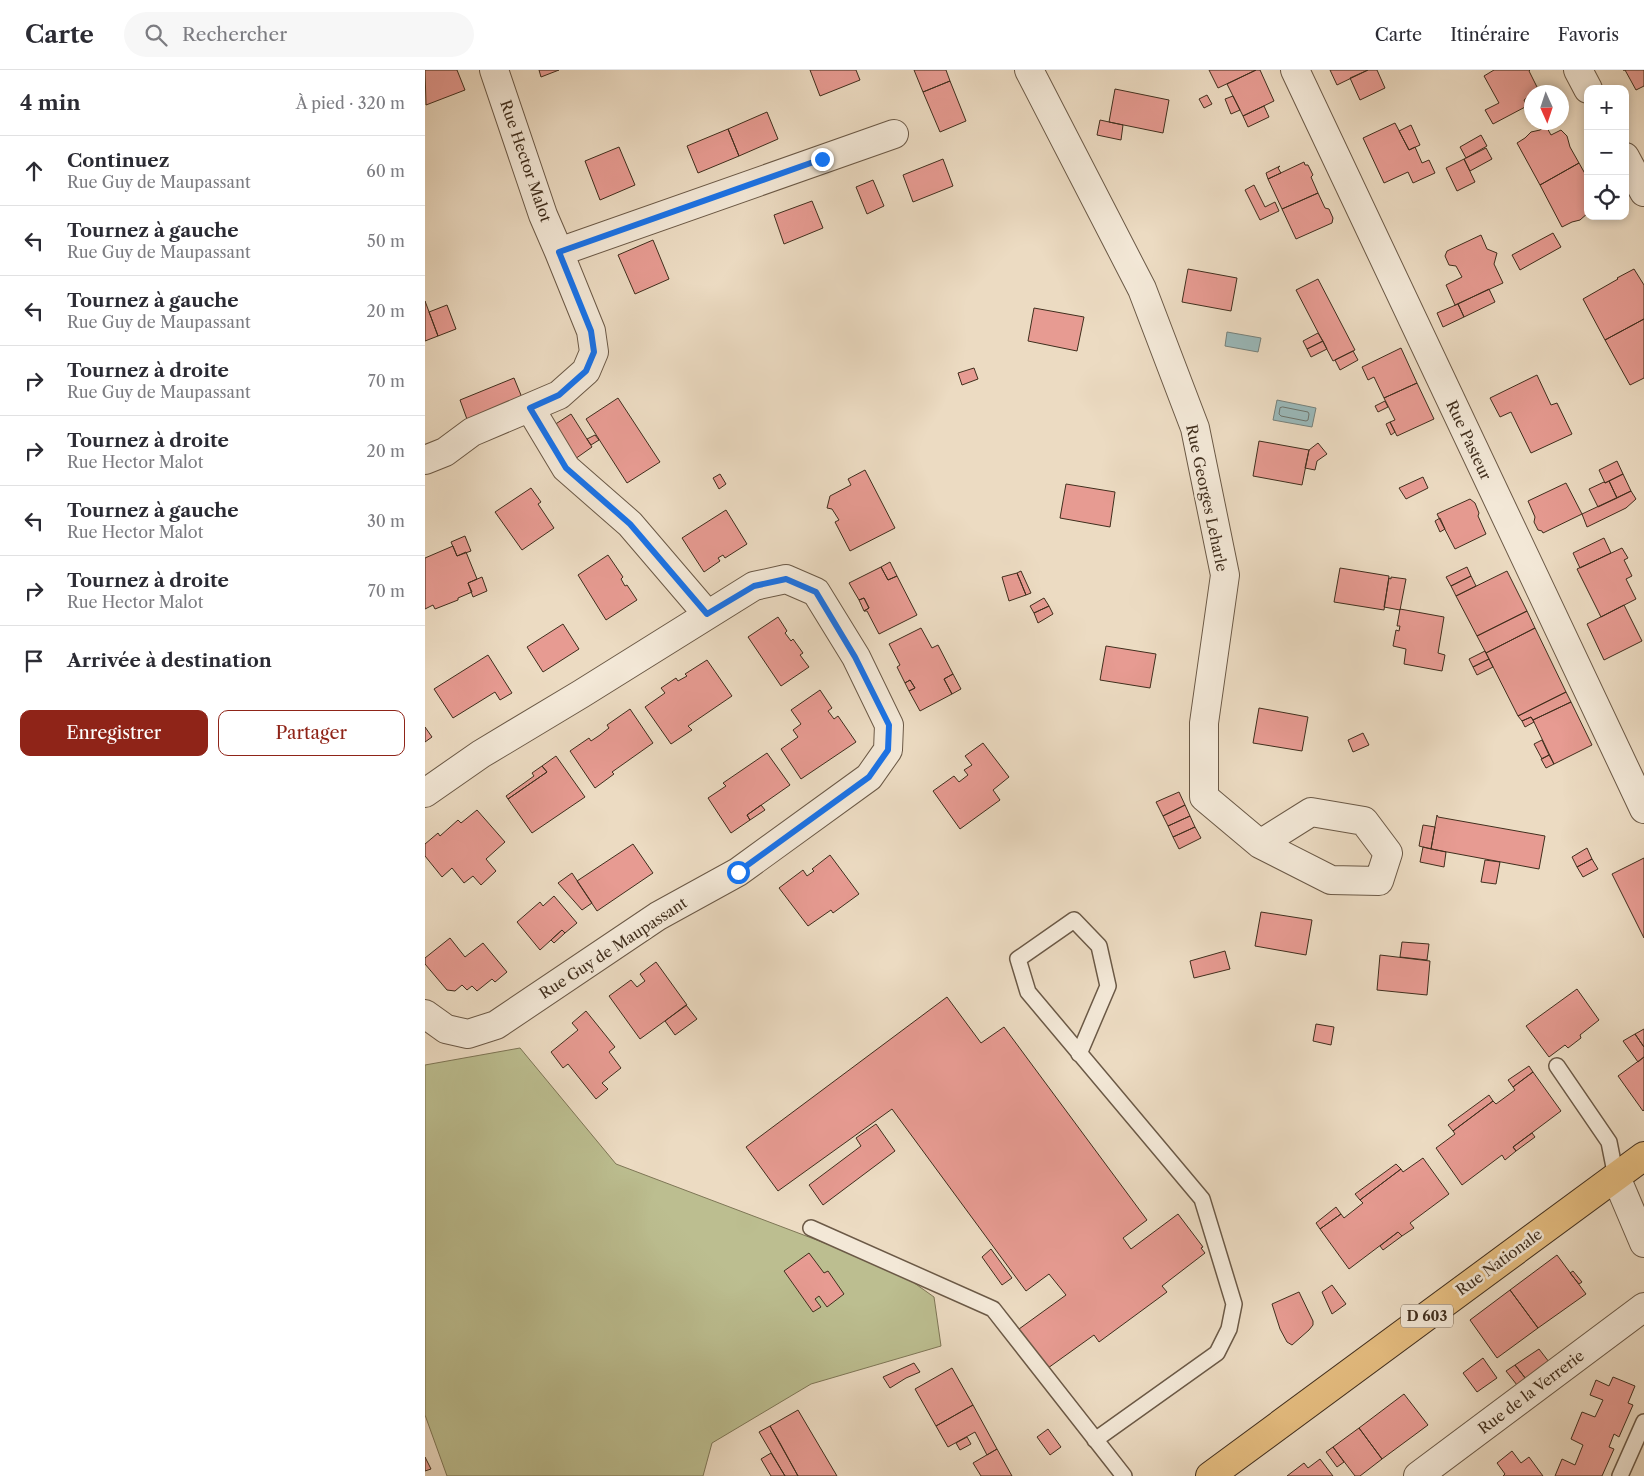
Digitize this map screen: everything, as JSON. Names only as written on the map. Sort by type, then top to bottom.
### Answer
[{"type":"main road","name":"Rue Nationale","points":[[1210,1476],[1644,1156]]},
{"type":"street","name":"Rue Hector Malot","points":[[425,460],[445,452],[472,432],[559,395],[586,371],[594,352],[591,331],[543,215],[494,70]]},
{"type":"street","name":"Rue Georges Leharle","points":[[1029,70],[1141,289],[1195,428],[1225,575],[1204,723],[1204,797],[1260,844]]},
{"type":"street","name":"Rue Pasteur","points":[[1295,70],[1644,809]]},
{"type":"street","points":[[1578,70],[1586,85]]},
{"type":"street","points":[[559,252],[894,134]]},
{"type":"street","points":[[1629,164],[1644,192]]},
{"type":"street","points":[[530,408],[566,468],[630,524],[707,614]]},
{"type":"street","name":"Rue Guy de Maupassant","points":[[425,793],[481,754],[754,586],[786,579],[816,592],[855,657],[889,725],[888,750],[869,777],[738,872],[657,916],[495,1025],[468,1034],[432,1028]]},
{"type":"street","points":[[1616,1177],[1644,1243]]},
{"type":"street","name":"Rue de la Verrerie","points":[[1418,1476],[1644,1307]]},
{"type":"lane","points":[[1079,1054],[1108,986],[1099,946],[1074,920],[1018,958],[1028,992],[1079,1054],[1202,1199],[1234,1304],[1229,1330],[1217,1353],[1095,1440]]},
{"type":"lane","points":[[1557,1066],[1609,1142],[1616,1177]]},
{"type":"lane","points":[[811,1228],[993,1309],[1123,1476]]},
{"type":"lane","points":[[1621,1476],[1644,1422]]},
{"type":"green space","points":[[520,1048],[616,1164],[896,1270],[934,1297],[941,1346],[811,1384],[712,1443],[703,1476],[447,1476],[425,1415],[425,1065]]},
{"type":"water","points":[[1227,332],[1261,338],[1258,352],[1225,346]]},
{"type":"water","points":[[1277,400],[1316,408],[1312,427],[1273,420]]},
{"type":"building","points":[[425,70],[457,70],[465,90],[426,105]]},
{"type":"building","points":[[539,70],[559,70],[541,77]]},
{"type":"building","points":[[810,70],[856,70],[860,80],[820,96]]},
{"type":"building","points":[[914,70],[946,70],[950,81],[923,92]]},
{"type":"building","points":[[1209,70],[1256,70],[1218,88]]},
{"type":"building","points":[[1256,70],[1260,70],[1274,101],[1243,116],[1227,84]]},
{"type":"building","points":[[1330,70],[1368,70],[1337,85]]},
{"type":"building","points":[[1368,70],[1377,70],[1385,88],[1360,100],[1350,78]]},
{"type":"building","points":[[1494,70],[1530,70],[1536,85],[1524,85],[1524,108],[1493,124],[1485,110],[1499,103],[1484,76]]},
{"type":"building","points":[[1625,70],[1644,70],[1644,86],[1636,90]]},
{"type":"building","points":[[950,81],[966,121],[940,132],[923,92]]},
{"type":"building","points":[[1115,89],[1169,100],[1163,133],[1109,122]]},
{"type":"building","points":[[1207,95],[1212,104],[1204,108],[1199,99]]},
{"type":"building","points":[[1233,96],[1240,110],[1231,114],[1225,99]]},
{"type":"building","points":[[1264,106],[1269,117],[1248,127],[1243,116]]},
{"type":"building","points":[[767,112],[778,139],[739,156],[728,129]]},
{"type":"building","points":[[1100,120],[1123,125],[1121,140],[1097,135]]},
{"type":"building","points":[[1395,123],[1409,150],[1415,147],[1422,163],[1429,160],[1435,173],[1413,183],[1408,172],[1384,183],[1363,138]]},
{"type":"building","points":[[1411,125],[1420,145],[1409,150],[1399,131]]},
{"type":"building","points":[[728,129],[739,156],[698,173],[687,146]]},
{"type":"building","points":[[1548,130],[1551,135],[1561,130],[1567,136],[1570,147],[1579,163],[1540,185],[1517,143],[1531,132]]},
{"type":"building","points":[[1481,135],[1487,146],[1466,158],[1460,147]]},
{"type":"building","points":[[619,147],[635,185],[600,200],[585,161]]},
{"type":"building","points":[[1486,148],[1492,159],[1470,171],[1464,159]]},
{"type":"building","points":[[943,159],[953,186],[913,202],[903,175]]},
{"type":"building","points":[[1464,159],[1475,182],[1457,191],[1446,168]]},
{"type":"building","points":[[1304,162],[1305,165],[1308,165],[1313,175],[1311,177],[1318,193],[1282,209],[1268,179]]},
{"type":"building","points":[[1579,163],[1584,172],[1584,216],[1562,227],[1540,185]]},
{"type":"building","points":[[1280,166],[1278,168],[1281,173],[1268,179],[1266,173]]},
{"type":"building","points":[[873,180],[884,206],[867,214],[856,187]]},
{"type":"building","points":[[1254,185],[1265,207],[1275,202],[1279,211],[1260,220],[1245,190]]},
{"type":"building","points":[[1318,193],[1325,208],[1329,209],[1333,218],[1332,223],[1296,239],[1282,209]]},
{"type":"building","points":[[812,201],[823,228],[784,244],[774,215]]},
{"type":"building","points":[[1553,233],[1561,247],[1520,270],[1512,255]]},
{"type":"building","points":[[1481,235],[1487,249],[1497,253],[1494,264],[1503,283],[1455,305],[1446,285],[1462,277],[1456,266],[1449,265],[1445,256],[1447,251]]},
{"type":"building","points":[[653,240],[669,279],[635,294],[618,255]]},
{"type":"building","points":[[1188,269],[1237,278],[1231,311],[1182,302]]},
{"type":"building","points":[[1634,269],[1644,285],[1644,319],[1605,340],[1583,299]]},
{"type":"building","points":[[1318,279],[1355,350],[1333,361],[1296,290]]},
{"type":"building","points":[[1489,289],[1495,302],[1464,317],[1458,304]]},
{"type":"building","points":[[425,301],[438,336],[425,341]]},
{"type":"building","points":[[1458,304],[1464,317],[1443,327],[1437,313]]},
{"type":"building","points":[[447,305],[456,329],[438,336],[429,312]]},
{"type":"building","points":[[1034,308],[1084,317],[1077,351],[1028,341]]},
{"type":"building","points":[[1644,319],[1644,378],[1630,385],[1605,340]]},
{"type":"building","points":[[1318,333],[1323,341],[1307,349],[1303,341]]},
{"type":"building","points":[[1323,341],[1327,349],[1311,357],[1307,349]]},
{"type":"building","points":[[1401,348],[1417,383],[1384,398],[1374,377],[1368,380],[1362,367]]},
{"type":"building","points":[[1353,351],[1358,360],[1340,370],[1335,360]]},
{"type":"building","points":[[974,368],[978,379],[962,385],[958,373]]},
{"type":"building","points":[[1537,375],[1551,405],[1557,403],[1572,434],[1531,453],[1511,412],[1500,417],[1490,398]]},
{"type":"building","points":[[514,378],[523,400],[468,422],[460,400]]},
{"type":"building","points":[[1417,383],[1434,419],[1397,436],[1390,422],[1395,420],[1384,398]]},
{"type":"building","points":[[618,398],[660,462],[627,483],[586,419]]},
{"type":"building","points":[[1385,401],[1388,407],[1378,412],[1375,406]]},
{"type":"building","points":[[571,414],[592,447],[575,459],[551,427]]},
{"type":"building","points":[[1390,422],[1395,432],[1391,435],[1386,424]]},
{"type":"building","points":[[595,435],[599,440],[591,445],[587,439]]},
{"type":"building","points":[[1259,441],[1309,450],[1302,485],[1253,476]]},
{"type":"building","points":[[1318,443],[1327,454],[1317,461],[1315,470],[1305,468],[1309,450]]},
{"type":"building","points":[[1617,461],[1623,474],[1605,483],[1599,470]]},
{"type":"building","points":[[865,470],[895,528],[850,551],[835,522],[839,520],[832,509],[827,508],[830,496],[851,485],[848,479]]},
{"type":"building","points":[[720,474],[726,484],[719,489],[713,478]]},
{"type":"building","points":[[1623,474],[1631,491],[1617,498],[1609,481]]},
{"type":"building","points":[[1423,477],[1428,488],[1406,499],[1399,488]]},
{"type":"building","points":[[1609,481],[1617,498],[1598,507],[1589,489]]},
{"type":"building","points":[[1566,483],[1582,514],[1543,533],[1538,530],[1534,522],[1535,517],[1528,501]]},
{"type":"building","points":[[1066,484],[1115,492],[1110,527],[1060,518]]},
{"type":"building","points":[[531,488],[541,502],[538,504],[554,528],[522,550],[495,512]]},
{"type":"building","points":[[1631,491],[1636,499],[1626,508],[1587,527],[1582,514]]},
{"type":"building","points":[[1470,499],[1475,503],[1479,513],[1478,516],[1486,534],[1455,549],[1437,514]]},
{"type":"building","points":[[726,510],[747,544],[725,558],[723,555],[718,558],[720,561],[704,572],[682,538]]},
{"type":"building","points":[[1440,518],[1445,529],[1440,532],[1435,521]]},
{"type":"building","points":[[465,536],[471,551],[457,556],[451,542]]},
{"type":"building","points":[[1604,538],[1611,553],[1580,568],[1573,553]]},
{"type":"building","points":[[453,546],[457,556],[466,552],[477,579],[468,583],[472,592],[435,609],[433,605],[425,609],[425,558]]},
{"type":"building","points":[[1622,548],[1628,558],[1624,560],[1632,576],[1626,579],[1636,599],[1601,617],[1577,569]]},
{"type":"building","points":[[608,555],[623,577],[621,579],[625,586],[627,585],[637,600],[606,620],[578,575]]},
{"type":"building","points":[[890,562],[897,576],[888,580],[881,567]]},
{"type":"building","points":[[881,567],[888,580],[897,576],[917,615],[879,634],[867,611],[864,611],[869,608],[864,598],[859,600],[849,583]]},
{"type":"building","points":[[1467,567],[1471,576],[1451,586],[1446,577]]},
{"type":"building","points":[[1340,568],[1389,576],[1384,610],[1334,602]]},
{"type":"building","points":[[1021,571],[1031,593],[1026,595],[1017,573]]},
{"type":"building","points":[[1507,571],[1527,611],[1477,636],[1456,596]]},
{"type":"building","points":[[1017,573],[1026,595],[1009,601],[1002,577]]},
{"type":"building","points":[[1471,576],[1476,586],[1456,596],[1451,586]]},
{"type":"building","points":[[482,577],[487,591],[473,597],[468,583]]},
{"type":"building","points":[[1391,577],[1406,579],[1400,610],[1384,607],[1389,578],[1391,579]]},
{"type":"building","points":[[864,598],[869,608],[864,611],[859,600]]},
{"type":"building","points":[[1044,598],[1049,606],[1034,613],[1030,606]]},
{"type":"building","points":[[1624,605],[1642,641],[1604,660],[1587,624]]},
{"type":"building","points":[[1049,606],[1053,614],[1038,623],[1034,613]]},
{"type":"building","points":[[1400,609],[1444,617],[1438,653],[1445,655],[1442,671],[1404,664],[1406,649],[1393,646],[1396,630],[1399,631],[1400,626],[1397,626]]},
{"type":"building","points":[[1527,611],[1535,628],[1486,653],[1477,636]]},
{"type":"building","points":[[778,617],[787,631],[785,633],[791,641],[793,639],[803,653],[800,655],[809,667],[781,686],[748,637]]},
{"type":"building","points":[[563,624],[579,649],[543,672],[527,647]]},
{"type":"building","points":[[921,628],[932,648],[938,645],[953,674],[944,679],[952,694],[920,711],[909,691],[915,688],[910,680],[905,683],[897,667],[900,665],[889,644]]},
{"type":"building","points":[[1535,628],[1566,692],[1518,716],[1486,653]]},
{"type":"building","points":[[1106,646],[1156,654],[1150,688],[1100,680]]},
{"type":"building","points":[[1485,651],[1489,659],[1473,667],[1469,659]]},
{"type":"building","points":[[488,655],[512,693],[500,700],[495,692],[453,718],[434,689]]},
{"type":"building","points":[[1489,659],[1493,667],[1477,675],[1473,667]]},
{"type":"building","points":[[707,660],[732,696],[688,726],[692,730],[671,744],[645,707],[665,693],[661,688],[676,678],[678,681],[687,676],[685,674]]},
{"type":"building","points":[[953,674],[961,689],[952,694],[944,679]]},
{"type":"building","points":[[910,680],[915,688],[909,691],[905,683]]},
{"type":"building","points":[[820,690],[832,708],[828,711],[834,719],[838,716],[856,742],[801,779],[781,749],[798,737],[793,730],[801,724],[791,710]]},
{"type":"building","points":[[1566,692],[1571,702],[1533,720],[1531,717],[1522,721],[1518,716]]},
{"type":"building","points":[[1571,702],[1592,745],[1554,764],[1533,720]]},
{"type":"building","points":[[1259,708],[1308,717],[1302,751],[1253,743]]},
{"type":"building","points":[[630,709],[653,743],[612,772],[614,774],[595,788],[570,751],[589,738],[591,741],[600,735],[609,728],[607,725]]},
{"type":"building","points":[[1531,717],[1534,722],[1525,727],[1522,721]]},
{"type":"building","points":[[425,727],[432,737],[425,742]]},
{"type":"building","points":[[1363,733],[1369,745],[1353,752],[1348,740]]},
{"type":"building","points":[[1542,740],[1549,755],[1542,759],[1534,744]]},
{"type":"building","points":[[983,743],[1009,777],[993,790],[1000,800],[960,829],[933,791],[954,776],[959,782],[968,775],[964,770],[972,765],[965,756]]},
{"type":"building","points":[[767,753],[790,785],[747,815],[750,820],[731,833],[708,798],[726,786],[723,783]]},
{"type":"building","points":[[1549,755],[1554,764],[1546,768],[1541,759]]},
{"type":"building","points":[[556,756],[585,797],[532,833],[508,799],[547,772],[542,766]]},
{"type":"building","points":[[542,766],[547,772],[508,799],[506,796],[534,776],[532,773]]},
{"type":"building","points":[[1179,792],[1185,805],[1163,816],[1156,802]]},
{"type":"building","points":[[761,805],[765,810],[750,820],[747,815]]},
{"type":"building","points":[[1185,805],[1190,816],[1168,826],[1163,816]]},
{"type":"building","points":[[477,810],[505,842],[486,859],[496,871],[481,885],[473,876],[464,883],[452,868],[442,877],[425,856],[425,844],[438,833],[440,836],[458,820],[461,823]]},
{"type":"building","points":[[1437,815],[1438,817],[1545,836],[1539,869],[1431,849]]},
{"type":"building","points":[[1190,816],[1195,827],[1173,837],[1168,826]]},
{"type":"building","points":[[1423,825],[1435,827],[1431,849],[1419,846]]},
{"type":"building","points":[[1195,827],[1201,838],[1179,849],[1173,837]]},
{"type":"building","points":[[633,844],[653,873],[597,911],[577,881]]},
{"type":"building","points":[[1423,847],[1446,852],[1444,867],[1420,862]]},
{"type":"building","points":[[1587,848],[1592,859],[1577,867],[1572,857]]},
{"type":"building","points":[[830,855],[859,894],[833,913],[831,910],[808,926],[779,888],[803,870],[807,876],[814,871],[812,869]]},
{"type":"building","points":[[1644,858],[1644,938],[1612,874]]},
{"type":"building","points":[[1592,859],[1598,869],[1583,877],[1577,867]]},
{"type":"building","points":[[1485,860],[1500,862],[1496,884],[1481,882]]},
{"type":"building","points":[[572,873],[592,903],[582,910],[558,883]]},
{"type":"building","points":[[554,896],[577,923],[565,933],[562,930],[540,950],[517,922],[540,902],[543,906]]},
{"type":"building","points":[[1261,912],[1312,920],[1306,955],[1255,946]]},
{"type":"building","points":[[562,930],[565,933],[554,943],[551,940]]},
{"type":"building","points":[[450,938],[465,957],[483,943],[507,972],[495,982],[492,979],[477,991],[472,986],[467,990],[462,985],[455,991],[447,990],[425,964],[425,958]]},
{"type":"building","points":[[1402,942],[1429,944],[1427,960],[1400,957]]},
{"type":"building","points":[[1225,951],[1230,969],[1194,978],[1190,961]]},
{"type":"building","points":[[1380,955],[1430,961],[1427,995],[1377,990]]},
{"type":"building","points":[[656,962],[687,1005],[640,1039],[609,996],[631,980],[637,987],[645,981],[640,974]]},
{"type":"building","points":[[1577,989],[1599,1020],[1580,1035],[1581,1038],[1568,1048],[1565,1045],[1549,1057],[1526,1026]]},
{"type":"building","points":[[947,997],[981,1043],[1004,1027],[1147,1220],[1123,1238],[1131,1249],[1178,1214],[1203,1247],[1201,1248],[1205,1253],[1162,1286],[1167,1292],[1099,1342],[1094,1335],[1048,1368],[1019,1329],[1066,1295],[1049,1274],[1026,1291],[892,1109],[778,1191],[746,1147]]},
{"type":"building","points":[[686,1005],[697,1019],[675,1035],[665,1021]]},
{"type":"building","points":[[586,1011],[615,1047],[609,1052],[621,1068],[602,1083],[608,1089],[596,1099],[568,1064],[563,1068],[551,1052],[578,1030],[572,1023]]},
{"type":"building","points":[[1316,1024],[1334,1027],[1331,1045],[1313,1041]]},
{"type":"building","points":[[1644,1029],[1644,1047],[1635,1034]]},
{"type":"building","points":[[1635,1034],[1644,1047],[1644,1057],[1638,1062],[1623,1041]]},
{"type":"building","points":[[1644,1057],[1644,1110],[1643,1111],[1618,1076]]},
{"type":"building","points":[[1529,1066],[1533,1072],[1513,1087],[1508,1080]]},
{"type":"building","points":[[1533,1072],[1561,1111],[1513,1147],[1516,1151],[1505,1160],[1502,1155],[1462,1185],[1436,1148],[1455,1134],[1453,1131],[1493,1101],[1496,1104],[1515,1090],[1513,1087]]},
{"type":"building","points":[[1489,1095],[1493,1101],[1453,1131],[1448,1125]]},
{"type":"building","points":[[876,1124],[895,1151],[823,1205],[809,1185],[861,1146],[856,1138]]},
{"type":"building","points":[[1532,1133],[1535,1137],[1516,1151],[1513,1147]]},
{"type":"building","points":[[1423,1158],[1449,1194],[1410,1223],[1414,1228],[1402,1236],[1398,1232],[1349,1269],[1320,1229],[1341,1214],[1344,1218],[1363,1203],[1360,1200],[1401,1169],[1403,1172]]},
{"type":"building","points":[[1396,1164],[1401,1169],[1360,1200],[1355,1194]]},
{"type":"building","points":[[1336,1207],[1341,1214],[1320,1229],[1316,1223]]},
{"type":"building","points":[[1398,1232],[1402,1236],[1383,1250],[1380,1246]]},
{"type":"building","points":[[991,1249],[1012,1278],[1002,1285],[982,1257]]},
{"type":"building","points":[[809,1253],[824,1273],[828,1271],[844,1294],[827,1307],[819,1296],[815,1299],[821,1307],[813,1312],[784,1271]]},
{"type":"building","points":[[1557,1255],[1586,1294],[1538,1328],[1510,1290]]},
{"type":"building","points":[[1573,1271],[1582,1282],[1579,1284],[1570,1273]]},
{"type":"building","points":[[1332,1285],[1346,1304],[1332,1314],[1322,1292]]},
{"type":"building","points":[[1510,1290],[1538,1328],[1497,1358],[1470,1320]]},
{"type":"building","points":[[1299,1292],[1313,1321],[1313,1325],[1292,1345],[1287,1342],[1280,1329],[1272,1304]]},
{"type":"building","points":[[1539,1349],[1549,1362],[1526,1379],[1515,1365]]},
{"type":"building","points":[[1483,1358],[1497,1378],[1477,1392],[1463,1373]]},
{"type":"building","points":[[914,1363],[920,1372],[890,1388],[883,1377]]},
{"type":"building","points":[[1515,1365],[1526,1379],[1517,1385],[1506,1371]]},
{"type":"building","points":[[952,1368],[973,1405],[936,1426],[915,1389]]},
{"type":"building","points":[[1613,1377],[1635,1386],[1628,1403],[1633,1405],[1619,1437],[1614,1434],[1609,1447],[1614,1449],[1602,1476],[1555,1476],[1562,1459],[1575,1465],[1583,1445],[1571,1439],[1582,1412],[1595,1417],[1603,1400],[1590,1395],[1596,1380],[1609,1386]]},
{"type":"building","points":[[1404,1394],[1428,1425],[1382,1459],[1359,1428]]},
{"type":"building","points":[[973,1405],[997,1449],[987,1455],[975,1432],[948,1447],[936,1426]]},
{"type":"building","points":[[798,1410],[837,1476],[798,1476],[770,1426]]},
{"type":"building","points":[[770,1426],[798,1476],[785,1476],[759,1432]]},
{"type":"building","points":[[1359,1428],[1382,1459],[1360,1476],[1355,1476],[1333,1447]]},
{"type":"building","points":[[1048,1429],[1061,1447],[1050,1455],[1037,1437]]},
{"type":"building","points":[[967,1437],[971,1444],[960,1450],[956,1443]]},
{"type":"building","points":[[1333,1447],[1344,1462],[1337,1467],[1326,1452]]},
{"type":"building","points":[[997,1449],[1012,1476],[981,1476],[973,1463]]},
{"type":"building","points":[[1512,1451],[1521,1463],[1529,1457],[1543,1476],[1503,1476],[1505,1474],[1497,1463]]},
{"type":"building","points":[[771,1453],[785,1476],[771,1476],[761,1459]]},
{"type":"building","points":[[425,1457],[431,1469],[425,1471]]},
{"type":"building","points":[[1320,1459],[1333,1476],[1287,1476],[1304,1463],[1308,1468]]},
{"type":"route","points":[[738,872],[869,777],[888,750],[889,725],[855,657],[816,592],[786,579],[754,586],[707,614],[630,524],[566,468],[530,408],[559,395],[586,371],[594,352],[591,331],[559,252],[822,159]]}]
